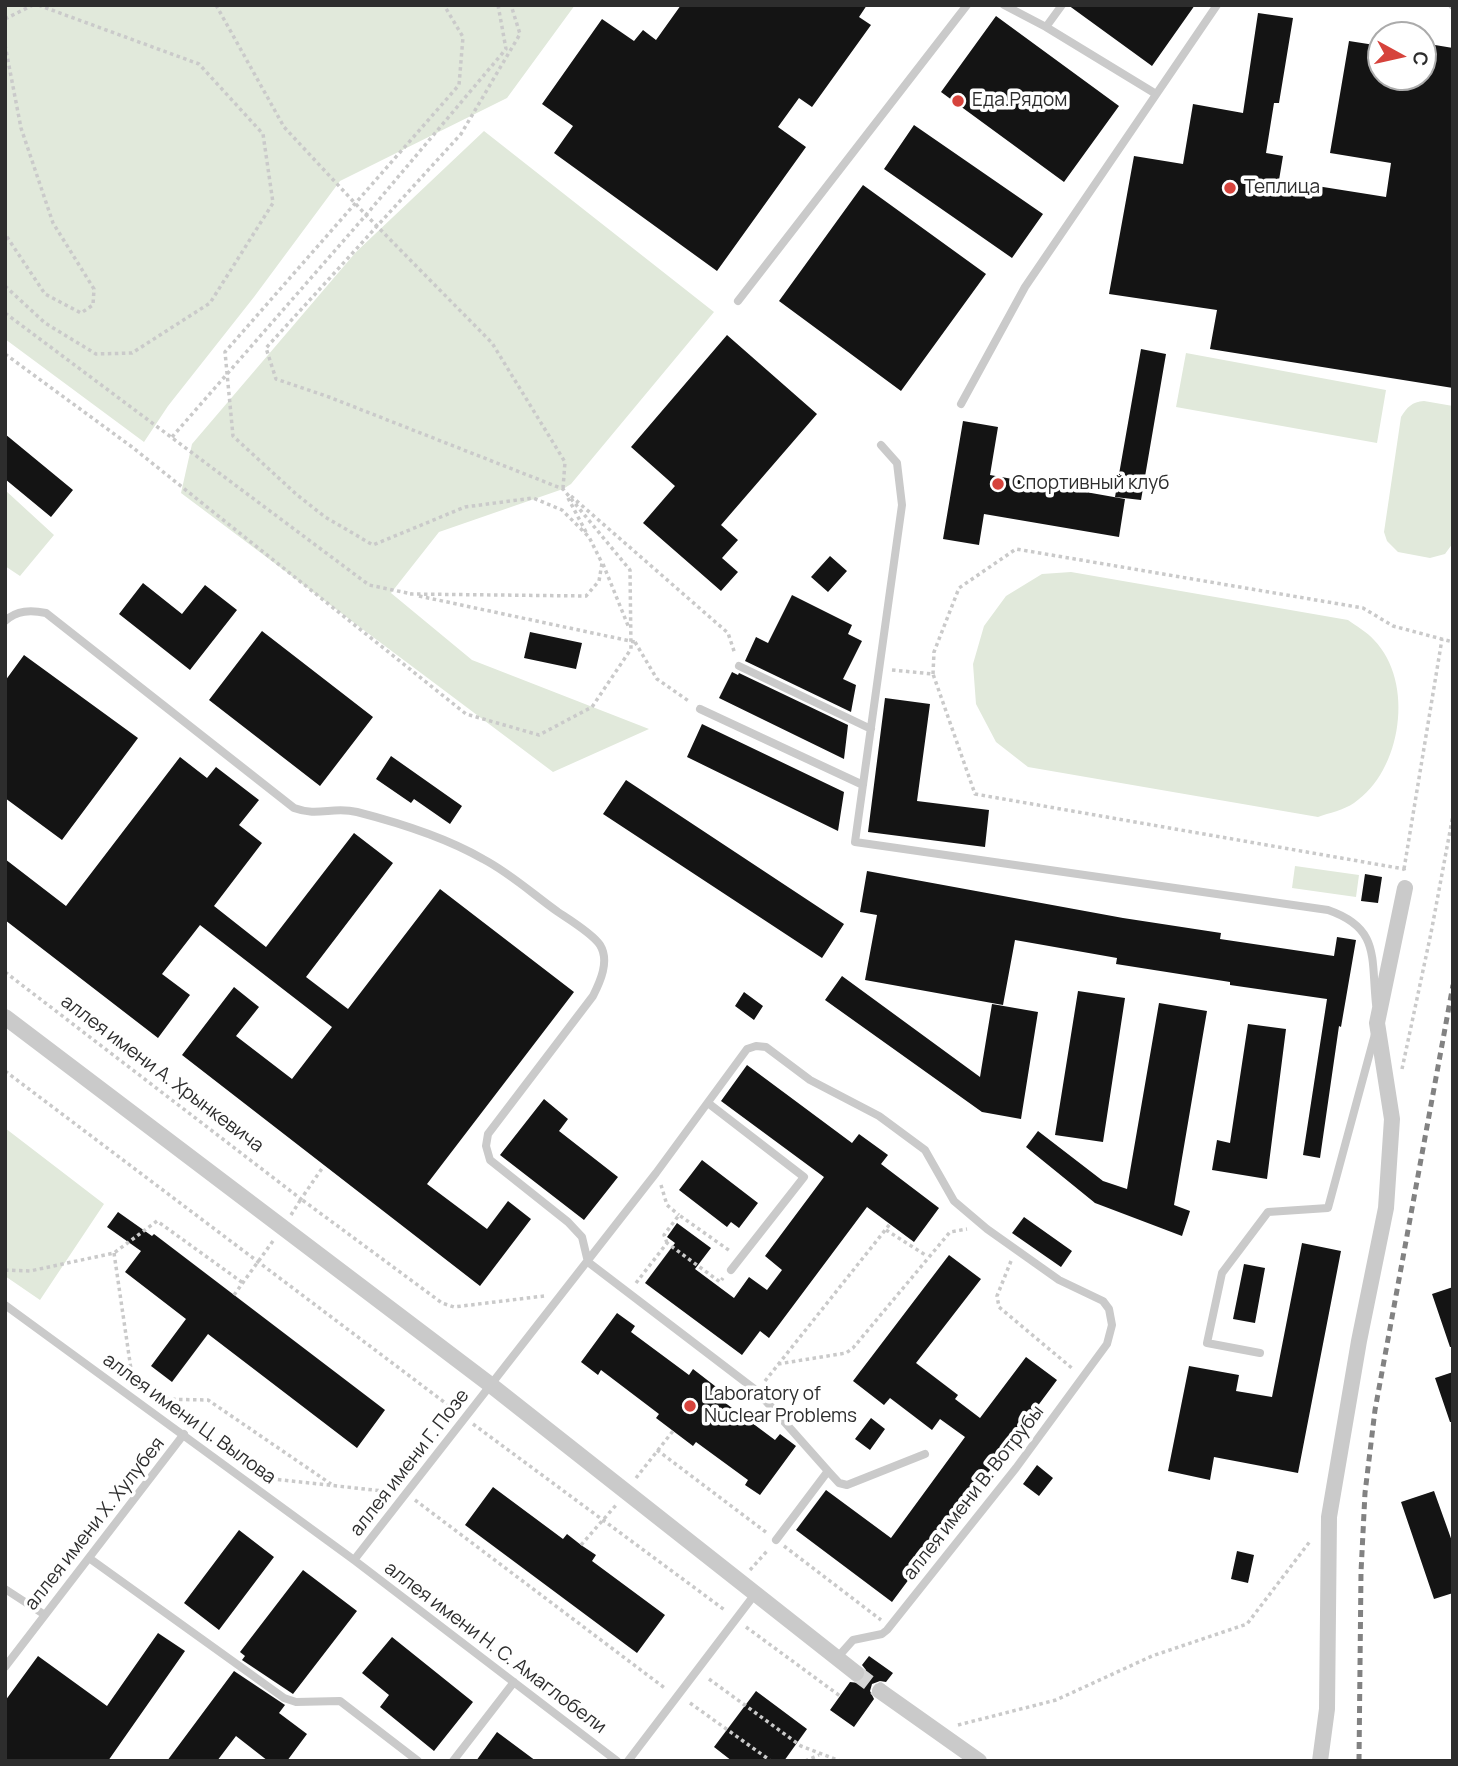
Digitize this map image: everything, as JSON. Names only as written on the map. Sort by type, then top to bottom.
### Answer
[{"type":"street","points":[[1320,1761],[1327,1709],[1329,1517],[1359,1341],[1387,1208],[1392,1119],[1377,1023],[1405,888]]},
{"type":"street","points":[[5,1017],[492,1386],[856,1673]]},
{"type":"street","points":[[880,1691],[979,1761]]},
{"type":"lane","points":[[738,301],[967,5]]},
{"type":"lane","points":[[1046,27],[1062,5]]},
{"type":"lane","points":[[961,404],[1024,287],[1217,5]]},
{"type":"lane","points":[[1006,6],[1046,27],[1156,94]]},
{"type":"lane","points":[[881,445],[897,463],[902,505],[855,842],[1328,910],[1348,917],[1362,929],[1370,946],[1377,1023],[1328,1208],[1268,1212],[1222,1273],[1207,1343],[1260,1353]]},
{"type":"lane","points":[[5,621],[23,611],[46,613],[294,808],[309,813],[338,809],[356,812],[418,830],[484,859],[580,927],[601,946],[604,962],[602,978],[593,996],[488,1134],[486,1146],[490,1160],[568,1222],[582,1237],[588,1262],[757,1391],[839,1483],[847,1485],[925,1454]]},
{"type":"lane","points":[[739,666],[871,729]]},
{"type":"lane","points":[[700,709],[863,785]]},
{"type":"lane","name":"аллея имени Г. Позе","points":[[354,1560],[588,1262],[747,1049],[766,1047],[810,1080],[879,1116],[925,1150],[954,1201],[1016,1249]]},
{"type":"lane","points":[[708,1103],[804,1177],[731,1270]]},
{"type":"lane","name":"аллея имени В. Вотрубы","points":[[837,1658],[853,1640],[882,1634],[890,1627],[1016,1468],[1107,1344],[1112,1325],[1109,1309],[1102,1301],[1059,1280],[1016,1249]]},
{"type":"lane","name":"аллея имени Ц. Вылова","points":[[5,1305],[354,1560]]},
{"type":"lane","name":"аллея имени Х. Хулубея","points":[[5,1667],[184,1434]]},
{"type":"lane","points":[[776,1540],[828,1471]]},
{"type":"lane","points":[[89,1558],[284,1698],[296,1702],[340,1701],[418,1761]]},
{"type":"lane","name":"аллея имени Н. С. Амаглобели","points":[[354,1560],[617,1761]]},
{"type":"lane","points":[[5,1588],[46,1615]]},
{"type":"lane","points":[[628,1761],[755,1594]]},
{"type":"lane","points":[[453,1761],[514,1682]]},
{"type":"path","points":[[5,19],[36,5],[199,64],[263,134],[273,203],[210,303],[132,353],[96,354],[45,323],[5,286]]},
{"type":"path","points":[[216,5],[284,127],[377,227],[492,343],[565,463],[563,489],[602,563],[631,632]]},
{"type":"path","points":[[444,5],[463,37],[459,85],[225,352],[233,436],[325,517],[373,545],[465,508],[533,498],[562,510],[589,537]]},
{"type":"path","points":[[172,437],[366,215],[506,49],[498,5]]},
{"type":"path","points":[[511,5],[520,34],[461,134],[266,348],[276,379],[329,397],[563,489],[728,633],[739,666]]},
{"type":"path","points":[[5,45],[21,128],[53,223],[94,289],[93,305],[81,313],[45,294],[5,234]]},
{"type":"path","points":[[5,313],[369,585],[633,642]]},
{"type":"path","points":[[5,354],[132,447],[466,714],[539,735],[593,707],[633,642]]},
{"type":"path","points":[[563,489],[630,570],[633,642],[657,679],[700,709]]},
{"type":"path","points":[[1404,869],[975,794],[933,674],[934,652],[959,589],[1016,549],[1363,608],[1393,626],[1453,642]]},
{"type":"path","points":[[410,594],[586,596],[599,581],[602,563]]},
{"type":"path","points":[[1405,888],[1404,869],[1442,639]]},
{"type":"path","points":[[879,668],[933,674]]},
{"type":"path","points":[[1400,1079],[1453,815]]},
{"type":"path","name":"аллея имени А. Хрынкевича","points":[[5,972],[301,1199],[442,1303],[454,1307],[563,1294]]},
{"type":"path","points":[[5,1071],[464,1418],[840,1696]]},
{"type":"path","points":[[234,1295],[323,1167]]},
{"type":"path","points":[[657,1171],[667,1205],[740,1258]]},
{"type":"path","points":[[679,1215],[664,1235],[667,1243],[720,1282],[731,1270]]},
{"type":"path","points":[[5,1270],[30,1271],[114,1253],[157,1221],[243,1283]]},
{"type":"path","points":[[757,1391],[890,1224]]},
{"type":"path","points":[[778,1364],[846,1353],[950,1232],[987,1228]]},
{"type":"path","points":[[886,1230],[927,1256]]},
{"type":"path","points":[[629,1293],[667,1243]]},
{"type":"path","points":[[1016,1249],[997,1296],[999,1307],[1082,1377]]},
{"type":"path","points":[[114,1253],[136,1399],[208,1400],[332,1485]]},
{"type":"path","points":[[582,1545],[673,1431]]},
{"type":"path","points":[[241,1475],[405,1493],[677,1696]]},
{"type":"path","points":[[934,1731],[1056,1700],[1152,1656],[1247,1624],[1329,1517]]},
{"type":"path","points":[[740,1582],[776,1540]]},
{"type":"path","points":[[709,1679],[801,1746],[840,1761]]},
{"type":"path","points":[[690,1703],[771,1761]]},
{"type":"path","points":[[805,1761],[821,1755]]},
{"type":"shaded area","points":[[5,5],[575,5],[507,98],[340,181],[254,297],[168,406],[144,442],[5,339]]},
{"type":"shaded area","points":[[484,131],[714,312],[571,484],[439,532],[391,593],[472,660],[649,729],[553,772],[181,493],[192,444],[356,252]]},
{"type":"shaded area","points":[[1186,353],[1386,390],[1377,443],[1176,407]]},
{"type":"shaded area","points":[[1424,401],[1453,406],[1453,543],[1445,554],[1430,558],[1398,552],[1387,541],[1384,532],[1401,417],[1410,406]]},
{"type":"shaded area","points":[[5,490],[54,535],[20,576],[5,566]]},
{"type":"shaded area","points":[[1071,572],[1348,620],[1374,640],[1387,658],[1395,679],[1397,725],[1383,770],[1370,789],[1354,803],[1318,817],[1028,767],[996,742],[976,704],[973,664],[984,626],[1006,596],[1042,574]]},
{"type":"shaded area","points":[[1295,866],[1359,875],[1356,897],[1292,888]]},
{"type":"shaded area","points":[[5,1128],[104,1204],[40,1300],[5,1276]]},
{"type":"building","points":[[681,5],[867,5],[859,17],[871,25],[812,107],[799,98],[778,127],[806,147],[717,271],[554,153],[573,126],[542,104],[602,19],[634,41],[643,30],[656,40]]},
{"type":"building","points":[[1068,5],[1195,5],[1152,66]]},
{"type":"building","name":"Теплица","points":[[1258,13],[1293,18],[1279,103],[1274,103],[1266,153],[1283,156],[1279,180],[1386,197],[1391,163],[1330,153],[1349,41],[1367,44],[1367,91],[1437,91],[1437,45],[1453,48],[1453,388],[1210,349],[1217,310],[1109,294],[1134,156],[1183,164],[1193,104],[1243,113]]},
{"type":"building","points":[[996,16],[1119,106],[1064,182],[941,92]]},
{"type":"building","points":[[914,125],[1043,214],[1012,258],[884,169]]},
{"type":"building","points":[[863,185],[986,274],[901,391],[779,301]]},
{"type":"building","points":[[727,335],[817,414],[721,525],[738,540],[722,558],[738,572],[721,591],[643,523],[675,486],[631,447]]},
{"type":"building","points":[[1141,349],[1166,354],[1141,500],[1115,497]]},
{"type":"building","name":"Спортивный клуб","points":[[963,421],[998,427],[990,475],[1125,499],[1119,537],[984,514],[979,545],[943,539]]},
{"type":"building","points":[[5,434],[73,490],[51,517],[5,479]]},
{"type":"building","points":[[830,556],[847,571],[828,592],[811,577]]},
{"type":"building","points":[[143,583],[182,614],[205,585],[237,610],[190,670],[119,614]]},
{"type":"building","points":[[792,595],[852,625],[848,634],[862,641],[843,679],[856,685],[851,712],[745,661],[756,637],[768,643]]},
{"type":"building","points":[[262,631],[373,717],[320,786],[209,700]]},
{"type":"building","points":[[530,632],[582,643],[576,669],[524,658]]},
{"type":"building","points":[[24,655],[138,738],[62,840],[5,798],[5,681]]},
{"type":"building","points":[[732,672],[848,725],[844,759],[719,698]]},
{"type":"building","points":[[885,698],[930,704],[917,801],[989,810],[985,847],[868,832]]},
{"type":"building","points":[[702,724],[844,792],[838,831],[687,757]]},
{"type":"building","points":[[391,756],[462,806],[450,824],[414,799],[411,803],[376,779]]},
{"type":"building","points":[[180,757],[207,778],[216,767],[259,800],[239,825],[262,843],[214,906],[266,947],[354,833],[393,863],[306,977],[348,1009],[440,889],[574,992],[427,1184],[487,1229],[508,1201],[531,1219],[480,1286],[182,1055],[234,987],[259,1007],[236,1036],[292,1079],[332,1027],[200,925],[162,974],[190,995],[158,1038],[5,920],[5,859],[66,906]]},
{"type":"building","points":[[626,780],[844,924],[822,958],[603,814]]},
{"type":"building","points":[[867,871],[1123,918],[1221,933],[1220,939],[1334,956],[1337,937],[1356,940],[1341,1027],[1339,1026],[1320,1158],[1303,1155],[1327,999],[1116,964],[1117,958],[1015,940],[1003,1005],[865,980],[877,915],[860,912]]},
{"type":"building","points":[[1365,874],[1382,877],[1378,903],[1361,901]]},
{"type":"building","points":[[842,976],[980,1077],[992,1004],[1038,1012],[1021,1119],[982,1112],[825,1000]]},
{"type":"building","points":[[1078,991],[1125,998],[1103,1142],[1055,1135]]},
{"type":"building","points":[[744,992],[763,1006],[754,1020],[735,1006]]},
{"type":"building","points":[[1159,1003],[1207,1011],[1174,1205],[1190,1211],[1182,1236],[1095,1203],[1026,1147],[1038,1131],[1103,1181],[1127,1189]]},
{"type":"building","points":[[1248,1024],[1286,1029],[1267,1179],[1212,1170],[1217,1140],[1230,1143]]},
{"type":"building","points":[[747,1065],[852,1143],[859,1134],[888,1155],[881,1164],[939,1208],[914,1242],[867,1207],[769,1338],[760,1331],[742,1355],[645,1283],[675,1243],[667,1237],[677,1223],[711,1248],[695,1269],[734,1298],[749,1277],[767,1290],[782,1270],[765,1256],[824,1177],[721,1101]]},
{"type":"building","points":[[544,1099],[568,1119],[559,1131],[618,1177],[584,1220],[500,1155]]},
{"type":"building","points":[[702,1160],[758,1203],[739,1228],[731,1222],[727,1227],[679,1190]]},
{"type":"building","points":[[118,1212],[152,1236],[154,1234],[385,1410],[357,1448],[208,1334],[172,1382],[151,1366],[186,1319],[125,1272],[141,1251],[107,1227]]},
{"type":"building","points":[[1024,1217],[1072,1251],[1061,1267],[1012,1233]]},
{"type":"building","points":[[1302,1243],[1341,1251],[1298,1473],[1214,1457],[1210,1480],[1168,1471],[1189,1366],[1239,1375],[1236,1391],[1272,1397]]},
{"type":"building","points":[[949,1255],[981,1279],[916,1363],[958,1395],[955,1399],[980,1418],[1026,1357],[1057,1380],[892,1602],[796,1530],[826,1490],[891,1538],[965,1437],[940,1419],[932,1430],[890,1398],[884,1405],[853,1381]]},
{"type":"building","points":[[1244,1264],[1265,1268],[1255,1323],[1233,1319]]},
{"type":"building","points":[[1453,1287],[1453,1347],[1450,1347],[1432,1294]]},
{"type":"building","name":"Laboratory of Nuclear Problems","points":[[617,1313],[635,1326],[631,1332],[689,1375],[693,1369],[724,1393],[720,1399],[775,1440],[780,1434],[796,1446],[760,1495],[745,1485],[748,1480],[696,1442],[693,1446],[656,1418],[659,1414],[601,1370],[598,1375],[581,1362]]},
{"type":"building","points":[[1453,1372],[1453,1422],[1450,1422],[1435,1378]]},
{"type":"building","points":[[871,1418],[885,1429],[870,1450],[855,1439]]},
{"type":"building","points":[[1037,1465],[1053,1478],[1039,1496],[1023,1484]]},
{"type":"building","points":[[493,1487],[563,1539],[567,1534],[596,1555],[592,1561],[665,1615],[637,1653],[465,1525]]},
{"type":"building","points":[[1434,1491],[1453,1544],[1453,1593],[1434,1599],[1401,1502]]},
{"type":"building","points":[[239,1530],[274,1557],[219,1630],[184,1603]]},
{"type":"building","points":[[1237,1551],[1254,1555],[1248,1583],[1231,1579]]},
{"type":"building","points":[[303,1570],[357,1611],[293,1694],[242,1660],[245,1656],[240,1652]]},
{"type":"building","points":[[158,1633],[185,1651],[108,1761],[5,1761],[5,1701],[38,1656],[107,1706]]},
{"type":"building","points":[[392,1637],[473,1702],[434,1751],[380,1707],[389,1695],[362,1673]]},
{"type":"building","points":[[869,1656],[893,1673],[886,1682],[872,1684],[870,1691],[874,1699],[854,1727],[830,1710],[850,1682],[859,1683],[865,1679],[866,1670],[862,1665]]},
{"type":"building","points":[[234,1671],[285,1705],[279,1713],[307,1734],[287,1761],[268,1761],[236,1736],[217,1761],[167,1761]]},
{"type":"building","points":[[756,1691],[807,1729],[784,1761],[732,1761],[714,1747]]},
{"type":"building","points":[[497,1732],[536,1761],[476,1761]]},
{"type":"tunnel","points":[[856,1673],[880,1691]]},
{"type":"railway","points":[[1359,1761],[1361,1572],[1365,1493],[1375,1410],[1453,985]]},
{"type":"place","name":"Еда.Рядом","points":[[958,101]]},
{"type":"place","name":"Теплица","points":[[1230,188]]},
{"type":"place","name":"Спортивный клуб","points":[[998,484]]},
{"type":"place","name":"Laboratory of Nuclear Problems","points":[[690,1406]]}]
